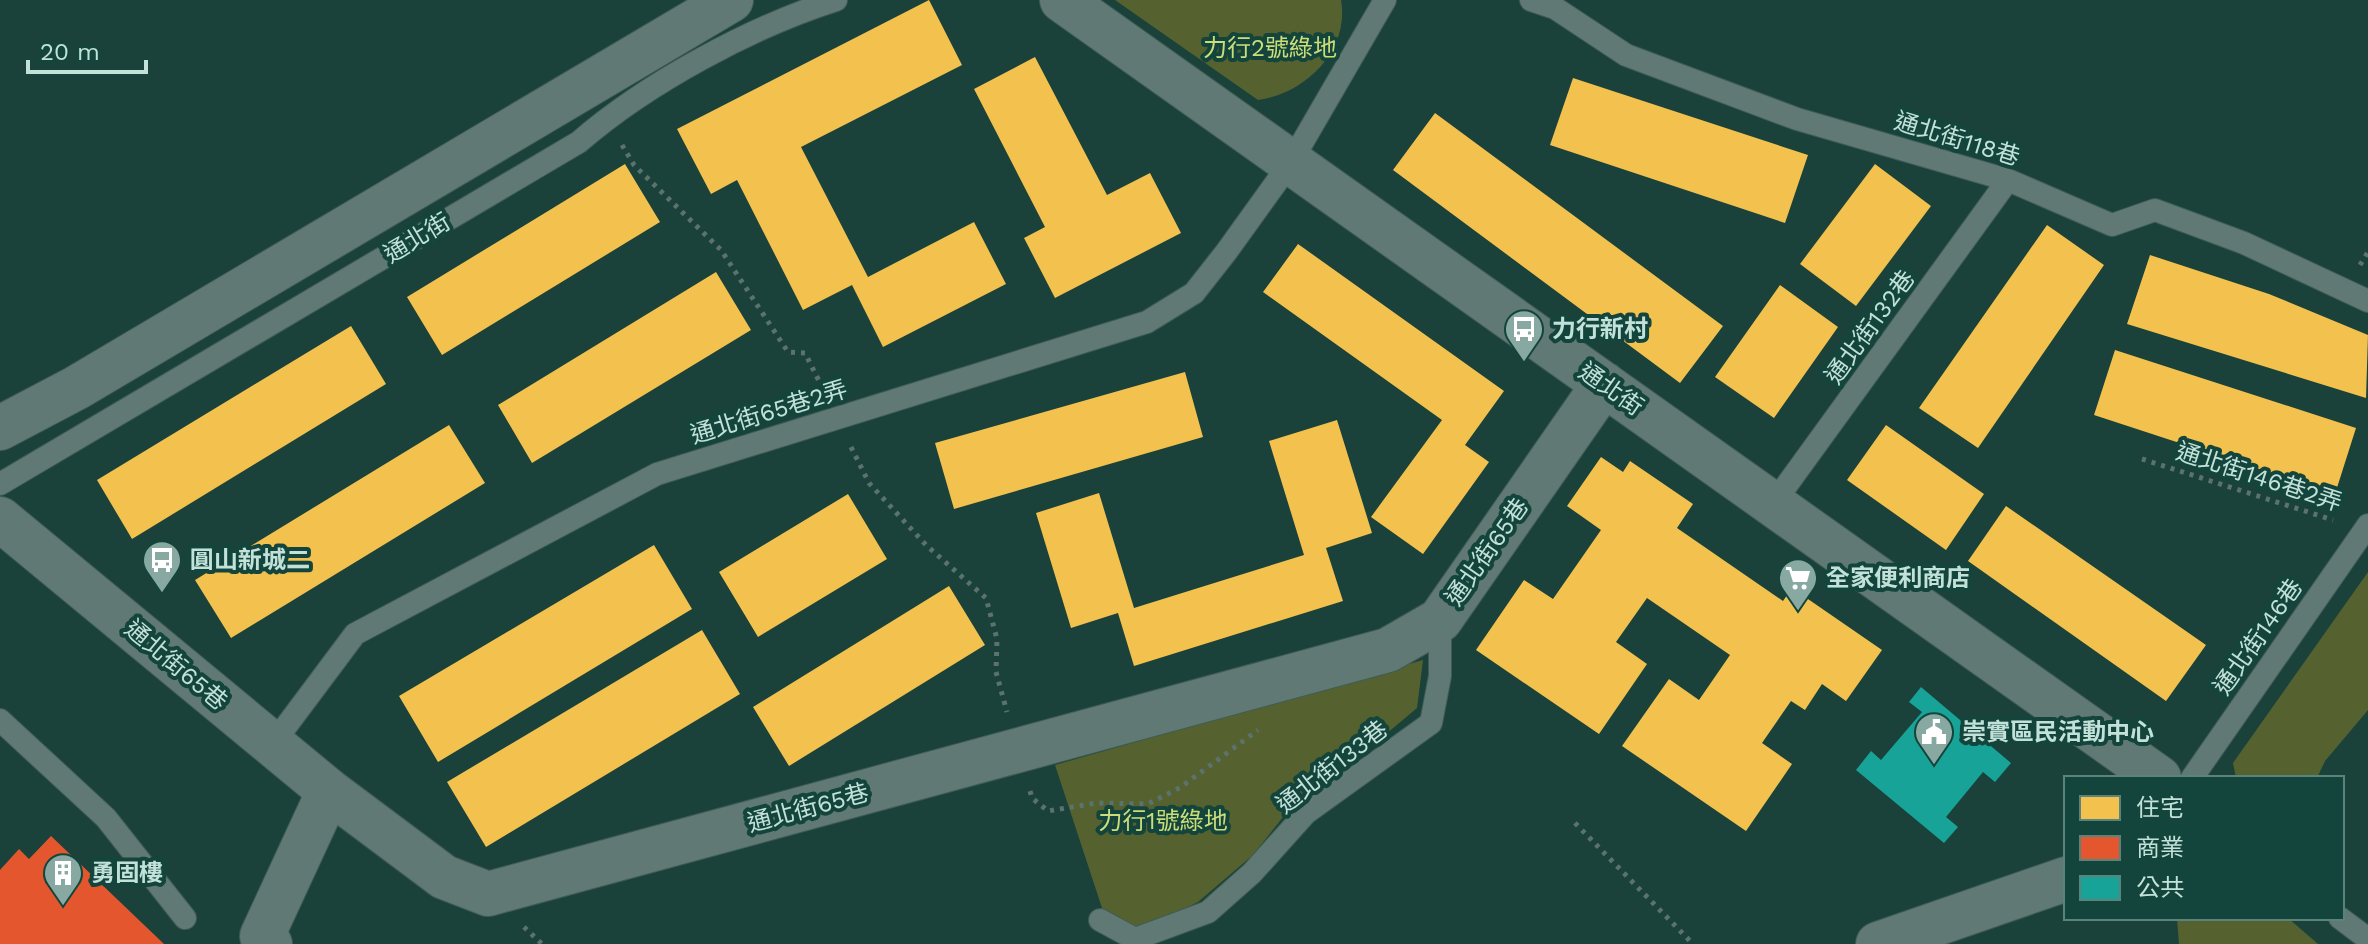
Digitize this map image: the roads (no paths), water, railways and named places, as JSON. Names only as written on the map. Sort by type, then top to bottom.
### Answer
[{"type":"street","name":"通北街","points":[[0,428],[76,388],[731,0]]},
{"type":"street","name":"通北街","points":[[1062,0],[2156,776]]},
{"type":"street","name":"通北街65巷","points":[[0,519],[329,791],[444,877],[488,894],[1388,650],[1440,620],[1604,384]]},
{"type":"street","points":[[270,944],[262,936],[329,791]]},
{"type":"street","points":[[1878,944],[2064,880]]},
{"type":"lane","name":"通北街","points":[[0,484],[579,142],[607,118],[726,46],[836,0]]},
{"type":"lane","points":[[1291,162],[1385,0]]},
{"type":"lane","name":"通北街118巷","points":[[1531,0],[1555,8],[1626,55],[1797,119],[2008,180],[2112,225],[2155,210],[2244,243],[2368,301]]},
{"type":"lane","name":"通北街65巷2弄","points":[[272,745],[355,634],[657,474],[1147,322],[1194,293],[1291,162]]},
{"type":"lane","name":"通北街132巷","points":[[1773,504],[2008,180]]},
{"type":"lane","name":"通北街146巷","points":[[2193,776],[2366,527]]},
{"type":"lane","name":"通北街133巷","points":[[1100,920],[1135,939],[1208,912],[1252,873],[1306,813],[1431,723],[1440,676],[1440,620]]},
{"type":"lane","points":[[0,720],[106,818],[185,918]]},
{"type":"lane","points":[[2343,920],[2368,939]]},
{"type":"place","name":"力行新村","points":[[1524,363]]},
{"type":"place","name":"圓山新城二","points":[[162,594]]},
{"type":"place","name":"全家便利商店","points":[[1798,612]]},
{"type":"place","name":"崇實區民活動中心","points":[[1934,766]]},
{"type":"place","name":"勇固樓","points":[[63,907]]},
{"type":"park label","name":"力行2號綠地","points":[[1270,48]]},
{"type":"park label","name":"力行1號綠地","points":[[1163,821]]}]
